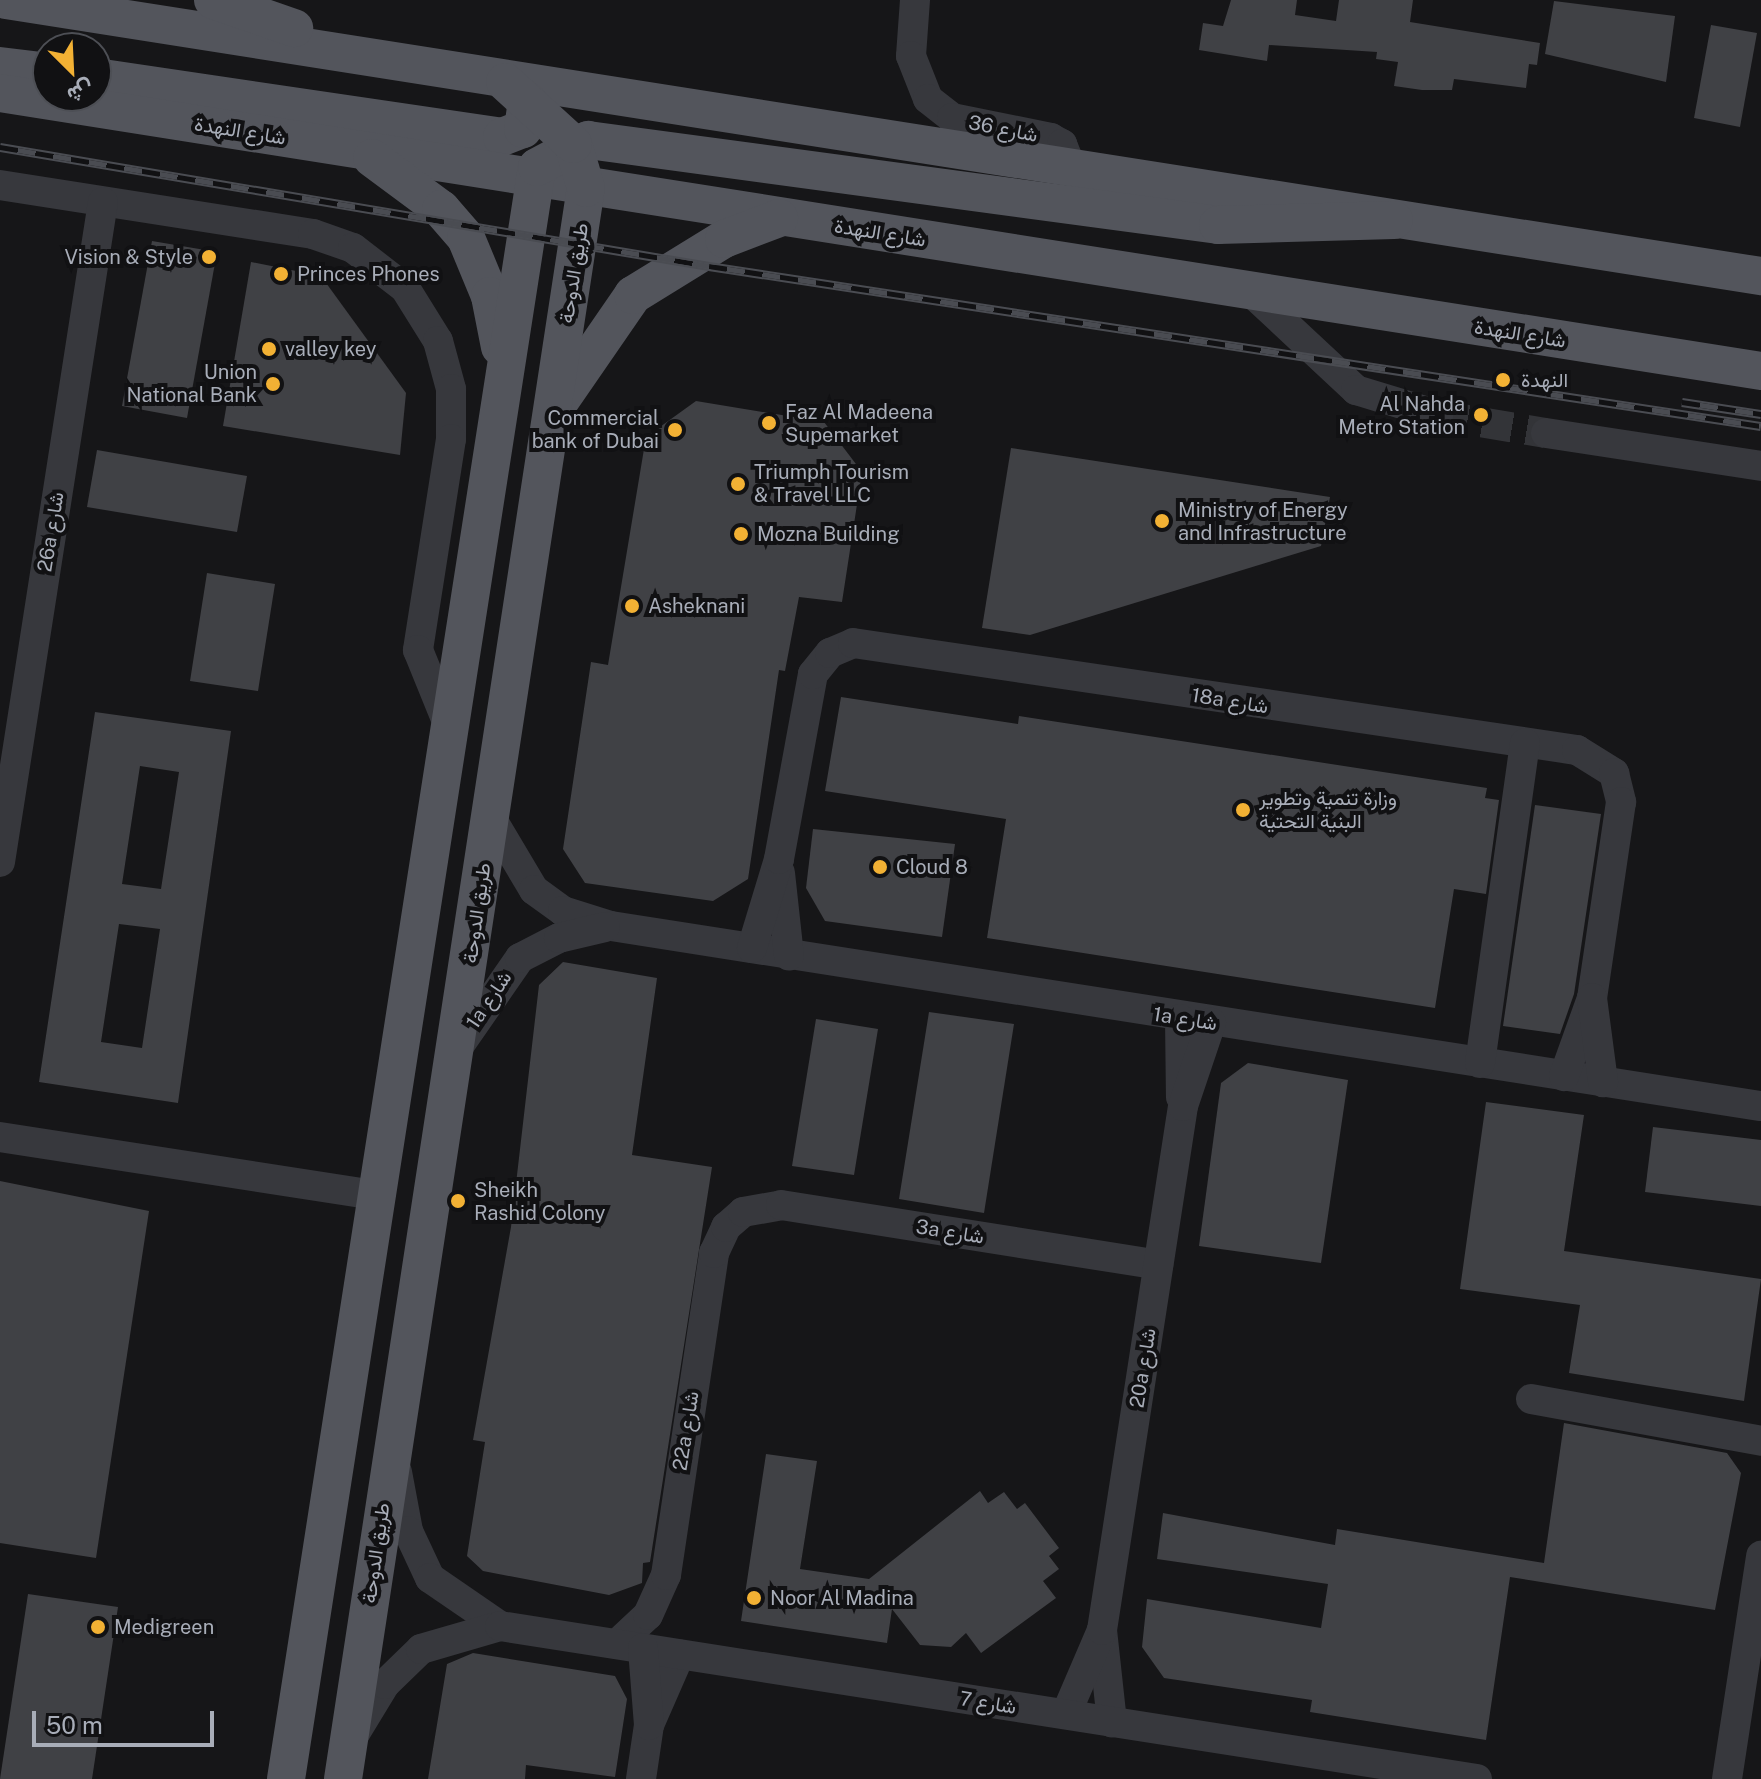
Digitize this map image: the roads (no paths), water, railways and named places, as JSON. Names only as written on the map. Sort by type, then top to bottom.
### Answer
[{"type":"main road","points":[[6,0],[307,46],[515,90],[1072,169],[1761,276]]},
{"type":"main road","points":[[213,0],[286,21],[307,46]]},
{"type":"main road","points":[[0,66],[32,70]]},
{"type":"main road","points":[[112,79],[502,137],[523,129],[515,90]]},
{"type":"main road","name":"طريق الدوحة","points":[[343,1779],[392,1438],[459,1046],[490,816],[586,188],[573,144],[515,90]]},
{"type":"main road","name":"شارع النهدة","points":[[0,93],[586,188],[1761,371]]},
{"type":"main road","points":[[286,1779],[450,729],[505,398],[531,179],[548,157],[573,144],[646,144],[1218,225],[1394,220]]},
{"type":"main road","points":[[360,151],[441,209],[466,238],[490,296],[505,398]]},
{"type":"main road","points":[[551,417],[633,295],[724,239],[780,217]]},
{"type":"main road","points":[[379,1196],[399,1205],[409,1224],[392,1438]]},
{"type":"street","name":"شارع 36","points":[[915,0],[911,56],[928,99],[952,118],[1051,138],[1062,144],[1072,169]]},
{"type":"street","points":[[0,185],[334,239],[387,270],[426,319],[446,364],[453,413],[418,650],[450,729]]},
{"type":"street","name":"26a شارع","points":[[0,862],[6,795],[103,202]]},
{"type":"street","points":[[1251,292],[1356,390],[1438,415]]},
{"type":"street","points":[[1546,433],[1761,466]]},
{"type":"street","name":"18a شارع","points":[[752,948],[779,859],[813,674],[830,653],[853,643],[1525,743],[1591,754],[1620,787],[1592,998],[1564,1076]]},
{"type":"street","points":[[1480,1063],[1525,743]]},
{"type":"street","name":"1a شارع","points":[[490,816],[534,890],[563,911],[611,926],[1180,1019],[1761,1106]]},
{"type":"street","name":"18a شارع","points":[[779,859],[789,956]]},
{"type":"street","name":"1a شارع","points":[[459,1046],[520,958],[559,938],[611,926]]},
{"type":"street","name":"18a شارع","points":[[1592,998],[1603,1082]]},
{"type":"street","name":"20a شارع","points":[[1180,1019],[1183,1106]]},
{"type":"street","name":"20a شارع","points":[[1066,1714],[1102,1630],[1183,1106],[1211,1023]]},
{"type":"street","points":[[0,1137],[379,1196]]},
{"type":"street","name":"3a شارع","points":[[743,1212],[781,1205],[1158,1265]]},
{"type":"street","name":"22a شارع","points":[[630,1646],[666,1575],[714,1253],[726,1227],[743,1212]]},
{"type":"street","points":[[1531,1399],[1761,1441]]},
{"type":"street","name":"شارع 7","points":[[392,1438],[415,1556],[449,1597],[500,1626],[1461,1777]]},
{"type":"street","points":[[1727,1779],[1754,1643],[1761,1556]]},
{"type":"street","name":"شارع 7","points":[[349,1742],[385,1684],[421,1649],[500,1626]]},
{"type":"street","name":"20a شارع","points":[[1102,1630],[1112,1722]]},
{"type":"street","points":[[630,1646],[649,1725]]},
{"type":"street","points":[[641,1779],[649,1725],[680,1654]]},
{"type":"tunnel","points":[[1438,415],[1546,433]]},
{"type":"railway","points":[[0,147],[709,266],[1761,426]]},
{"type":"railway","points":[[1682,402],[1761,414]]},
{"type":"place","name":"Vision & Style","points":[[209,257]]},
{"type":"place","name":"Princes Phones","points":[[281,274]]},
{"type":"place","name":"valley key","points":[[269,349]]},
{"type":"place","name":"النهدة","points":[[1503,380]]},
{"type":"place","name":"Union National Bank","points":[[273,384]]},
{"type":"place","name":"Al Nahda Metro Station","points":[[1481,415]]},
{"type":"place","name":"Faz Al Madeena Supemarket","points":[[769,423]]},
{"type":"place","name":"Commercial bank of Dubai","points":[[675,430]]},
{"type":"place","name":"Triumph Tourism & Travel LLC","points":[[738,484]]},
{"type":"place","name":"Ministry of Energy and Infrastructure","points":[[1162,521]]},
{"type":"place","name":"Mozna Building","points":[[741,534]]},
{"type":"place","name":"Asheknani","points":[[632,606]]},
{"type":"place","name":"وزارة تنمية وتطوير البنية التحتية","points":[[1243,810]]},
{"type":"place","name":"Cloud 8","points":[[880,867]]},
{"type":"place","name":"Sheikh Rashid Colony","points":[[458,1201]]},
{"type":"place","name":"Noor Al Madina","points":[[754,1598]]},
{"type":"place","name":"Medigreen","points":[[98,1627]]}]
